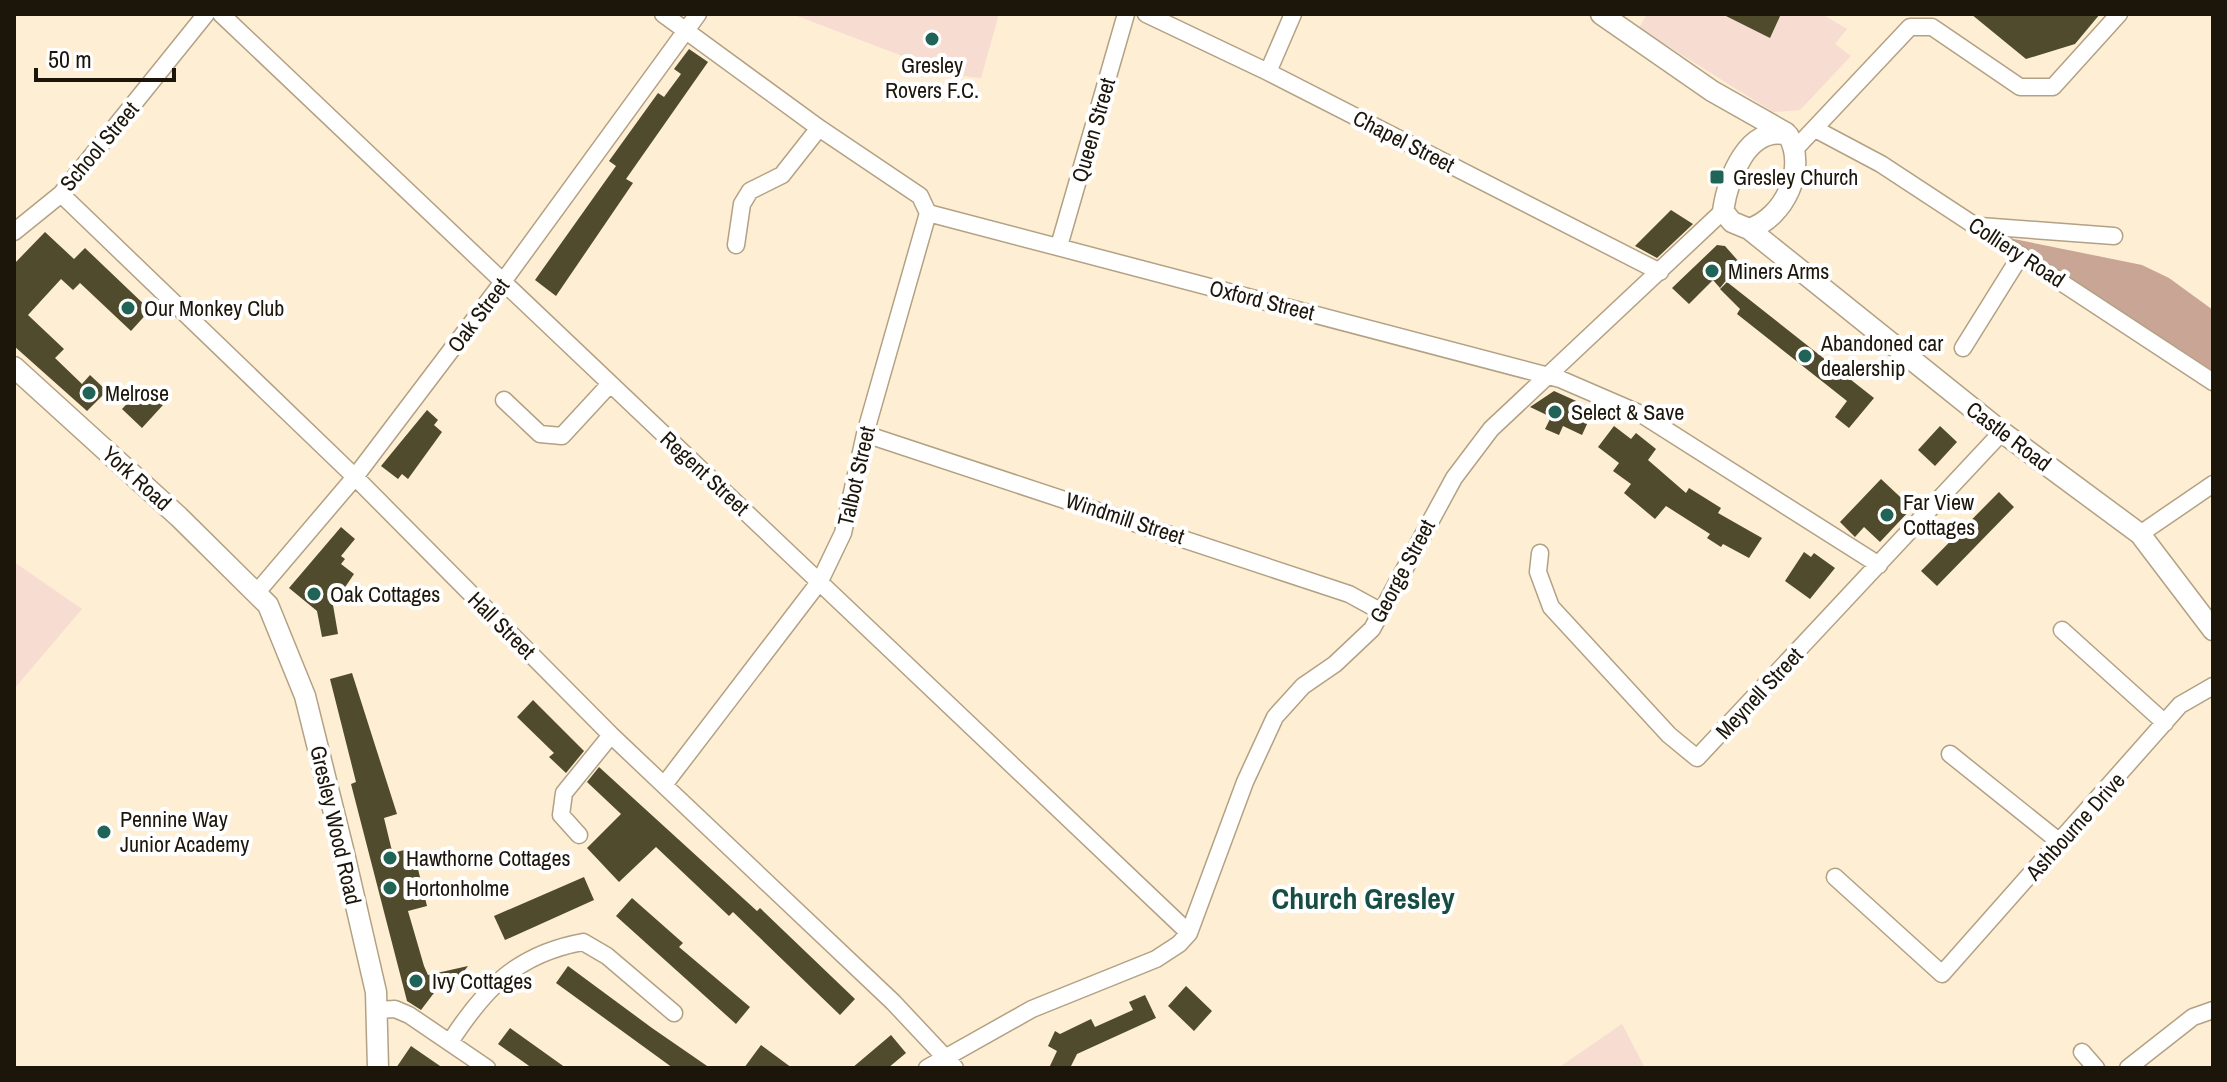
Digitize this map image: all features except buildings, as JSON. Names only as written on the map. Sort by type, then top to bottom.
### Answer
[{"type":"street","name":"School Street","points":[[14,232],[61,194],[206,14]]},
{"type":"street","name":"Regent Street","points":[[221,14],[1189,933]]},
{"type":"street","points":[[663,14],[819,128],[920,196],[928,213]]},
{"type":"street","name":"Oak Street","points":[[258,591],[355,477],[502,283],[698,14]]},
{"type":"street","name":"Queen Street","points":[[1059,246],[1126,14]]},
{"type":"street","name":"Chapel Street","points":[[1146,14],[1268,72],[1660,272]]},
{"type":"street","points":[[1268,72],[1293,14]]},
{"type":"street","points":[[1601,14],[1701,84],[1792,141]]},
{"type":"street","points":[[1792,141],[1817,130],[1910,27],[1932,27],[2020,87],[2053,87],[2119,14]]},
{"type":"street","points":[[1743,108],[1751,132],[1749,148]]},
{"type":"street","points":[[736,245],[742,204],[750,191],[782,175],[819,128]]},
{"type":"street","name":"Colliery Road","points":[[1817,130],[1881,164],[2213,382]]},
{"type":"street","points":[[1723,211],[1725,195],[1759,135],[1775,131],[1792,141]]},
{"type":"street","points":[[1749,229],[1762,225],[1790,189],[1792,141]]},
{"type":"street","name":"Hall Street","points":[[61,194],[355,477],[611,735],[950,1062]]},
{"type":"street","name":"George Street","points":[[1189,933],[1270,724],[1286,701],[1354,647],[1382,612],[1454,478],[1491,429],[1723,211]]},
{"type":"street","name":"Castle Road","points":[[1723,211],[1732,222],[1749,229],[2002,432],[2140,534],[2213,630]]},
{"type":"street","name":"Oxford Street","points":[[928,213],[1547,375],[1641,414],[1879,565]]},
{"type":"street","name":"Talbot Street","points":[[664,785],[820,581],[843,533],[865,434],[928,213]]},
{"type":"street","points":[[1976,226],[2114,236]]},
{"type":"street","points":[[1963,348],[2021,255]]},
{"type":"street","name":"York Road","points":[[14,367],[258,591]]},
{"type":"street","points":[[504,400],[540,434],[562,436],[610,384]]},
{"type":"street","name":"Meynell Street","points":[[1540,553],[1538,572],[1551,607],[1669,735],[1697,758],[2002,432]]},
{"type":"street","name":"Windmill Street","points":[[865,434],[1309,580],[1349,594],[1382,612]]},
{"type":"street","points":[[2140,534],[2213,484]]},
{"type":"street","name":"Gresley Wood Road","points":[[258,591],[285,639],[305,696],[378,1010],[378,1068]]},
{"type":"street","points":[[2062,630],[2165,723]]},
{"type":"street","name":"Ashbourne Drive","points":[[1835,877],[1942,974],[2180,705],[2213,686]]},
{"type":"street","points":[[579,835],[561,815],[564,793],[611,735]]},
{"type":"street","points":[[1950,754],[2061,843]]},
{"type":"street","points":[[927,1068],[950,1062],[1032,1009],[1170,952],[1189,933]]},
{"type":"street","points":[[450,1042],[496,981],[524,962],[583,942],[607,956],[674,1013]]},
{"type":"street","points":[[378,1010],[395,1009],[409,1015],[487,1068]]},
{"type":"street","points":[[2128,1068],[2193,1017],[2213,1010]]},
{"type":"street","points":[[2082,1052],[2096,1068]]},
{"type":"shaded area","name":"Gresley Rovers F.C.","points":[[792,14],[999,14],[981,78],[952,75]]},
{"type":"shaded area","points":[[1647,14],[1822,14],[1847,29],[1835,44],[1851,56],[1800,110],[1773,112],[1639,28]]},
{"type":"shaded area","points":[[2009,238],[2142,265],[2169,278],[2213,310],[2213,371]]},
{"type":"shaded area","points":[[14,562],[82,609],[14,689]]},
{"type":"shaded area","points":[[1622,1024],[1645,1068],[1558,1068]]},
{"type":"place","name":"Gresley Rovers F.C.","points":[[932,39]]},
{"type":"place","name":"Gresley Church","points":[[1717,177]]},
{"type":"place","name":"Miners Arms","points":[[1712,271]]},
{"type":"place","name":"Our Monkey Club","points":[[128,308]]},
{"type":"place","name":"Abandoned car dealership","points":[[1805,356]]},
{"type":"place","name":"Melrose","points":[[89,393]]},
{"type":"place","name":"Select & Save","points":[[1555,412]]},
{"type":"place","name":"Far View Cottages","points":[[1887,515]]},
{"type":"place","name":"Oak Cottages","points":[[314,594]]},
{"type":"place","name":"Pennine Way Junior Academy","points":[[104,832]]},
{"type":"place","name":"Hawthorne Cottages","points":[[390,858]]},
{"type":"place","name":"Hortonholme","points":[[390,888]]},
{"type":"place","name":"Ivy Cottages","points":[[416,981]]},
{"type":"district","name":"Church Gresley","points":[[1363,898]]}]
